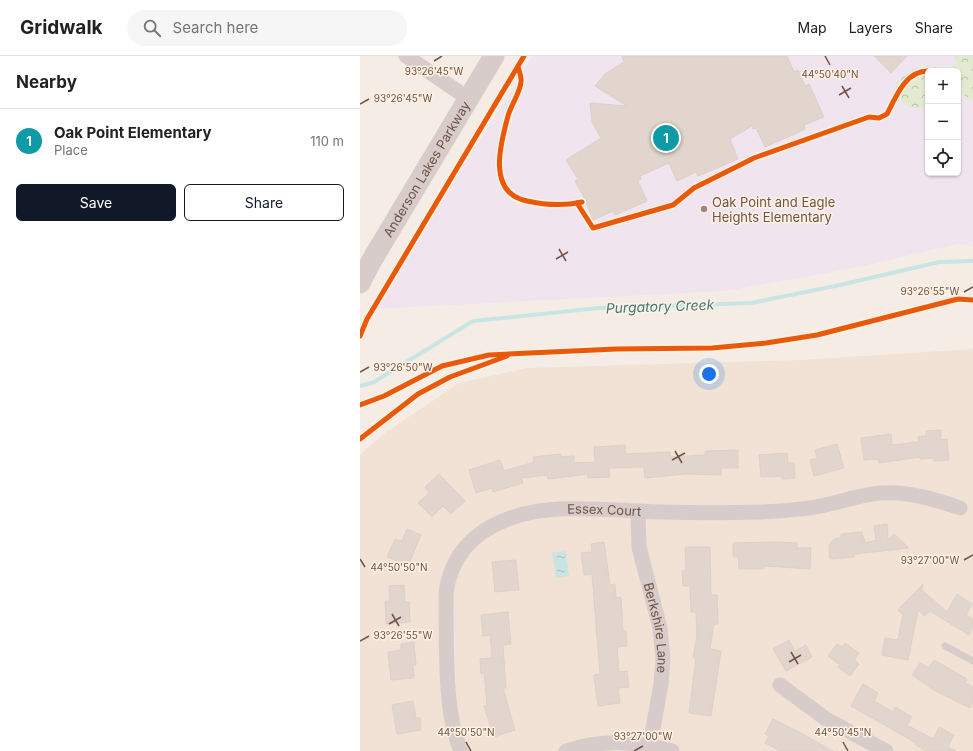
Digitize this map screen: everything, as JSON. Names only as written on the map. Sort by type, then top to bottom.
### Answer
[{"type":"street","points":[[406,56],[469,99]]},
{"type":"street","name":"Anderson Lakes Parkway","points":[[360,283],[372,260],[494,56]]},
{"type":"street","name":"Essex Court","points":[[461,751],[452,717],[449,689],[446,593],[452,569],[464,548],[482,531],[509,518],[542,512],[591,508],[638,511],[760,512],[819,506],[880,493],[908,494],[930,497],[960,508]]},
{"type":"street","name":"Berkshire Lane","points":[[638,511],[639,547],[660,628],[663,659],[661,684],[650,745]]},
{"type":"street","points":[[780,685],[826,719],[886,751]]},
{"type":"street","points":[[566,751],[602,743],[650,745],[672,751]]},
{"type":"lane","points":[[945,646],[973,661]]},
{"type":"shaded area","name":"Oak Point and Eagle Heights Elementary","points":[[533,56],[973,56],[973,246],[958,244],[859,267],[726,291],[372,309]]},
{"type":"shaded area","points":[[973,349],[973,751],[360,751],[360,455],[382,435],[459,383],[527,368],[801,360]]},
{"type":"green space","points":[[954,56],[973,56],[973,101],[961,93],[961,68],[950,68],[957,64]]},
{"type":"green space","points":[[925,67],[939,68],[925,68],[925,109],[903,105],[896,83],[907,73],[913,70]]},
{"type":"water","points":[[566,551],[569,576],[556,578],[552,553]]},
{"type":"building","points":[[622,56],[787,56],[794,72],[798,70],[805,86],[809,84],[824,117],[804,125],[805,129],[765,147],[756,128],[753,129],[752,126],[730,139],[738,159],[698,176],[696,172],[677,181],[669,163],[640,176],[641,179],[638,181],[647,201],[615,215],[613,211],[593,220],[583,195],[575,181],[578,179],[566,160],[601,138],[592,122],[590,103],[627,106],[595,86],[605,74],[624,62]]},
{"type":"building","points":[[874,56],[907,56],[891,73]]},
{"type":"building","points":[[941,430],[941,440],[947,439],[949,460],[934,461],[933,458],[920,459],[920,457],[879,463],[878,459],[864,460],[861,438],[891,434],[892,445],[919,442],[918,437],[926,436],[926,431]]},
{"type":"building","points":[[837,444],[844,468],[814,476],[810,460],[817,458],[815,450]]},
{"type":"building","points":[[625,445],[626,454],[670,452],[671,457],[705,455],[705,451],[738,450],[738,468],[721,468],[721,475],[686,474],[645,478],[644,467],[609,468],[610,477],[588,478],[588,474],[548,479],[547,475],[521,478],[523,483],[493,492],[492,488],[476,493],[469,470],[500,460],[504,471],[534,462],[533,457],[560,454],[561,457],[574,456],[574,463],[595,462],[594,447]]},
{"type":"building","points":[[787,453],[788,463],[794,463],[795,478],[782,479],[781,476],[761,477],[759,455]]},
{"type":"building","points":[[439,474],[465,501],[451,514],[443,506],[432,517],[418,503],[429,493],[425,487]]},
{"type":"building","points":[[887,524],[888,540],[894,534],[909,548],[854,554],[854,557],[830,559],[829,545],[834,539],[841,538],[841,534],[862,532],[865,543],[876,540],[874,526]]},
{"type":"building","points":[[407,529],[421,535],[408,566],[387,557],[395,539],[402,541]]},
{"type":"building","points":[[604,542],[610,585],[615,584],[616,598],[621,597],[623,631],[626,631],[627,646],[617,647],[619,672],[627,671],[629,687],[618,688],[620,703],[598,706],[594,675],[600,674],[592,574],[584,575],[581,553],[592,552],[591,544]]},
{"type":"building","points":[[733,543],[797,543],[797,548],[811,548],[810,569],[764,566],[764,569],[739,569],[738,557],[733,557]]},
{"type":"building","points":[[685,547],[710,547],[711,595],[717,595],[718,624],[714,624],[710,649],[721,651],[711,716],[689,713],[696,658],[693,658],[697,635],[696,612],[691,612],[690,586],[683,586],[682,571],[686,571]]},
{"type":"building","points":[[516,560],[519,590],[495,592],[492,562]]},
{"type":"building","points":[[923,584],[922,590],[947,612],[957,594],[972,604],[966,615],[973,619],[973,627],[969,635],[930,611],[924,616],[918,610],[908,660],[882,655],[885,638],[898,640],[903,614],[898,610]]},
{"type":"building","points":[[404,585],[405,602],[409,602],[410,622],[386,624],[385,601],[390,601],[389,586]]},
{"type":"building","points":[[508,612],[511,644],[503,645],[506,688],[503,688],[515,730],[494,737],[484,706],[487,705],[484,673],[481,674],[480,659],[492,658],[490,635],[483,636],[481,615]]},
{"type":"building","points":[[789,640],[795,651],[806,645],[812,657],[786,671],[773,649]]},
{"type":"building","points":[[414,642],[416,665],[413,665],[414,678],[391,680],[388,652],[401,650],[401,644]]},
{"type":"building","points":[[845,643],[859,653],[854,660],[859,664],[850,676],[838,667],[840,665],[828,656],[837,644],[842,647]]},
{"type":"building","points":[[934,660],[967,679],[965,683],[973,687],[973,702],[970,708],[934,690],[912,675],[920,663],[929,668]]},
{"type":"building","points":[[863,684],[878,693],[874,701],[893,712],[895,707],[912,717],[907,725],[933,739],[939,727],[954,735],[948,747],[956,751],[926,751],[915,744],[916,743],[851,706]]},
{"type":"building","points":[[413,701],[416,718],[420,718],[421,730],[397,734],[392,705]]},
{"type":"building","points":[[773,719],[833,751],[781,751],[765,743],[769,736],[765,734]]},
{"type":"waterway","name":"Purgatory Creek","points":[[360,386],[374,382],[473,321],[599,308],[751,303],[840,285],[939,262],[973,261]]},
{"type":"cycle path","points":[[360,336],[367,319],[524,56]]},
{"type":"cycle path","points":[[518,67],[521,80],[517,95],[508,116],[502,140],[500,154],[501,178],[506,188],[514,196],[527,201],[548,204],[582,202]]},
{"type":"cycle path","points":[[577,203],[593,228],[673,205],[694,188],[754,158],[869,117],[879,118],[887,114],[902,86],[907,80],[913,75],[925,71]]},
{"type":"cycle path","points":[[360,405],[384,396],[442,366],[489,355],[616,349],[712,348],[766,343],[817,335],[958,299],[973,300]]},
{"type":"cycle path","points":[[360,439],[418,394],[450,377],[507,356]]},
{"type":"place","name":"Oak Point Elementary","points":[[666,138]]},
{"type":"place","name":"Oak Point and Eagle Heights Elementary","points":[[704,209]]}]
